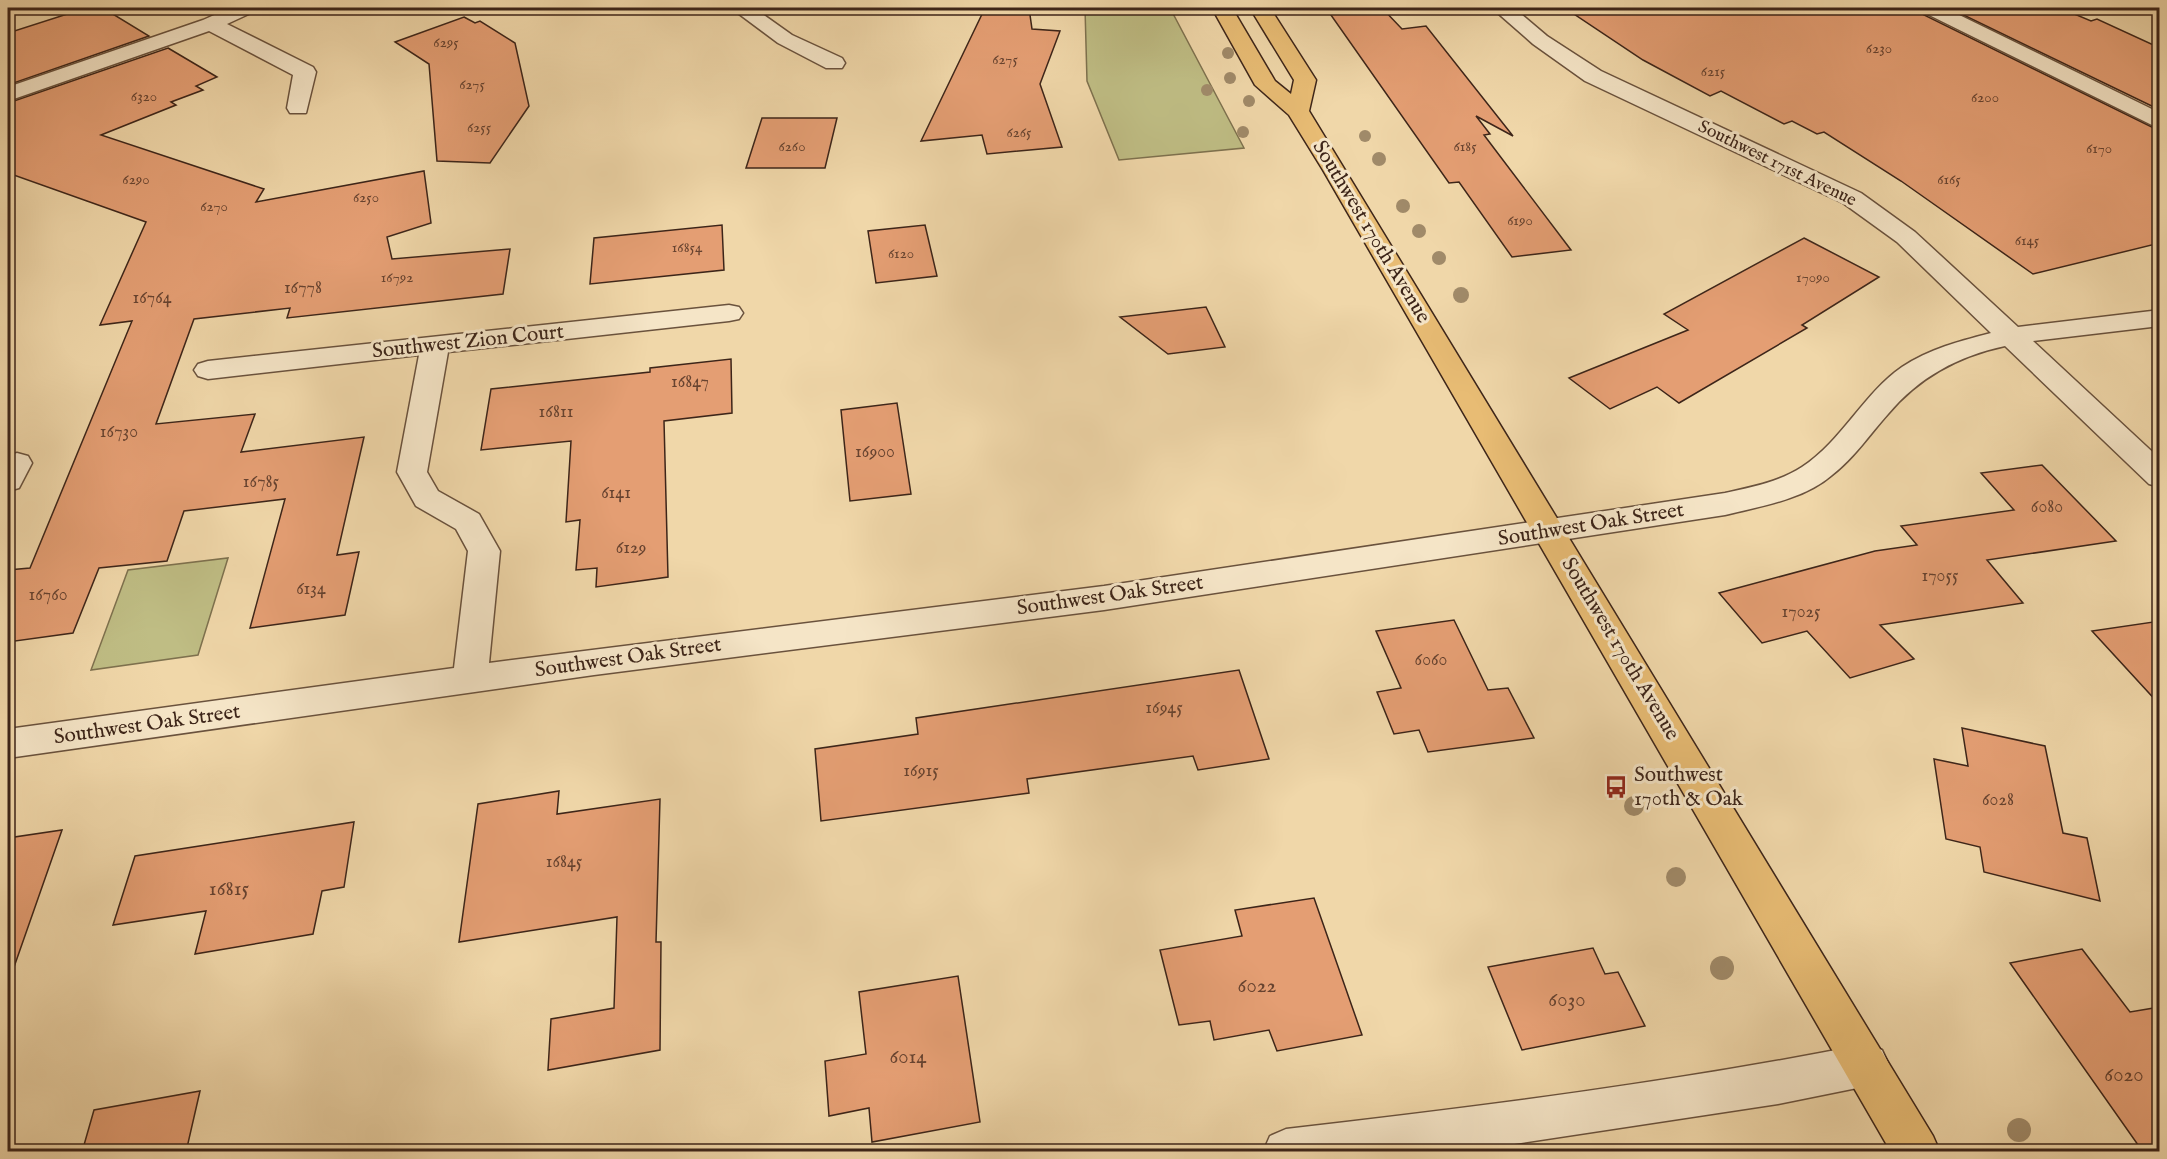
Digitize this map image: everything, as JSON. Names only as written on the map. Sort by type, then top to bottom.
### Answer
[{"type":"main road","name":"Southwest 170th Avenue","points":[[1222,8],[1266,86],[1298,111],[1550,531],[1917,1152]]},
{"type":"main road","points":[[1260,8],[1305,81],[1298,111]]},
{"type":"street","points":[[8,94],[210,24],[246,8]]},
{"type":"street","points":[[741,8],[785,39],[834,63]]},
{"type":"street","name":"Southwest 171st Avenue","points":[[1502,8],[1540,40],[1593,76],[1803,172],[1852,198],[1906,237],[2160,477]]},
{"type":"street","points":[[1930,8],[2160,122]]},
{"type":"street","points":[[210,24],[305,72],[298,108]]},
{"type":"street","name":"Southwest Zion Court","points":[[208,370],[729,313]]},
{"type":"street","name":"Southwest Oak Street","points":[[8,744],[732,644],[1104,598],[1725,504],[1780,490],[1821,468],[1886,397],[1914,373],[1953,353],[2012,336],[2160,318]]},
{"type":"street","points":[[435,346],[412,472],[427,498],[468,522],[484,551],[470,680]]},
{"type":"street","points":[[1286,1152],[1403,1138],[1778,1083],[1867,1065]]},
{"type":"shaded area","points":[[1085,8],[1170,8],[1244,148],[1119,160],[1087,81]]},
{"type":"shaded area","points":[[228,558],[198,655],[91,670],[128,570]]},
{"type":"building","points":[[86,8],[103,8],[149,36],[8,85],[8,33]]},
{"type":"building","points":[[985,8],[1029,8],[1032,29],[1060,31],[1040,84],[1062,147],[987,154],[982,135],[921,141]]},
{"type":"building","points":[[1326,8],[1382,8],[1402,29],[1426,26],[1513,136],[1476,116],[1490,134],[1484,135],[1571,250],[1512,257],[1459,182],[1449,183]]},
{"type":"building","points":[[1645,8],[1918,8],[1922,14],[2160,131],[2160,243],[2033,274],[1901,181],[1824,132],[1817,134],[1792,121],[1784,124],[1721,91],[1710,96],[1643,60],[1574,14]]},
{"type":"building","points":[[1949,8],[2060,8],[2091,21],[2097,19],[2160,48],[2160,110]]},
{"type":"building","points":[[464,17],[475,23],[480,21],[515,43],[529,106],[490,163],[437,161],[429,64],[395,42]]},
{"type":"building","points":[[168,48],[217,77],[196,86],[203,90],[171,102],[176,105],[101,135],[264,189],[256,202],[424,171],[431,223],[387,237],[392,259],[510,249],[503,294],[287,318],[290,308],[194,319],[156,424],[255,414],[241,452],[364,437],[337,555],[359,552],[345,615],[250,628],[285,499],[184,511],[167,561],[99,568],[73,633],[8,642],[8,570],[30,568],[132,321],[100,325],[146,222],[8,173],[8,103]]},
{"type":"building","points":[[762,118],[837,118],[825,168],[746,168]]},
{"type":"building","points":[[722,225],[724,270],[590,284],[594,238]]},
{"type":"building","points":[[925,225],[937,276],[876,283],[868,231]]},
{"type":"building","points":[[1804,238],[1879,277],[1802,325],[1807,328],[1679,403],[1657,387],[1610,409],[1569,378],[1688,330],[1664,314]]},
{"type":"building","points":[[1206,307],[1225,347],[1168,354],[1120,317]]},
{"type":"building","points":[[731,359],[732,413],[664,421],[668,577],[596,587],[597,568],[576,570],[580,520],[566,522],[571,441],[481,450],[491,389],[650,372],[650,368]]},
{"type":"building","points":[[897,403],[911,494],[850,501],[841,410]]},
{"type":"building","points":[[2042,465],[2116,541],[1987,560],[2023,603],[1880,625],[1914,659],[1850,678],[1807,631],[1762,643],[1719,593],[1875,551],[1917,545],[1901,526],[2014,510],[1981,473]]},
{"type":"building","points":[[1454,620],[1488,690],[1508,688],[1534,738],[1428,752],[1419,730],[1394,734],[1377,692],[1401,688],[1376,631]]},
{"type":"building","points":[[2160,621],[2160,705],[2092,631]]},
{"type":"building","points":[[1239,670],[1269,759],[1198,770],[1193,756],[1027,779],[1029,793],[821,821],[815,749],[918,734],[916,718]]},
{"type":"building","points":[[1962,728],[2045,746],[2063,833],[2087,838],[2100,901],[1984,872],[1980,847],[1946,839],[1934,759],[1968,766]]},
{"type":"building","points":[[559,791],[557,814],[660,799],[656,942],[661,942],[660,1050],[548,1070],[551,1019],[614,1008],[617,917],[459,942],[478,804]]},
{"type":"building","points":[[354,822],[344,887],[322,891],[313,934],[195,954],[206,911],[113,925],[135,856]]},
{"type":"building","points":[[62,830],[14,967],[8,965],[8,838]]},
{"type":"building","points":[[1314,898],[1362,1035],[1277,1051],[1269,1030],[1214,1040],[1210,1021],[1179,1025],[1160,950],[1242,936],[1235,910]]},
{"type":"building","points":[[1593,948],[1605,974],[1618,972],[1645,1026],[1522,1050],[1488,967]]},
{"type":"building","points":[[2082,949],[2130,1012],[2160,1007],[2160,1152],[2143,1152],[2010,963]]},
{"type":"building","points":[[958,976],[980,1122],[872,1142],[869,1108],[829,1116],[825,1061],[866,1054],[859,992]]},
{"type":"building","points":[[200,1091],[186,1152],[82,1152],[94,1110]]},
{"type":"place","name":"Southwest 170th & Oak","points":[[1616,787]]}]
